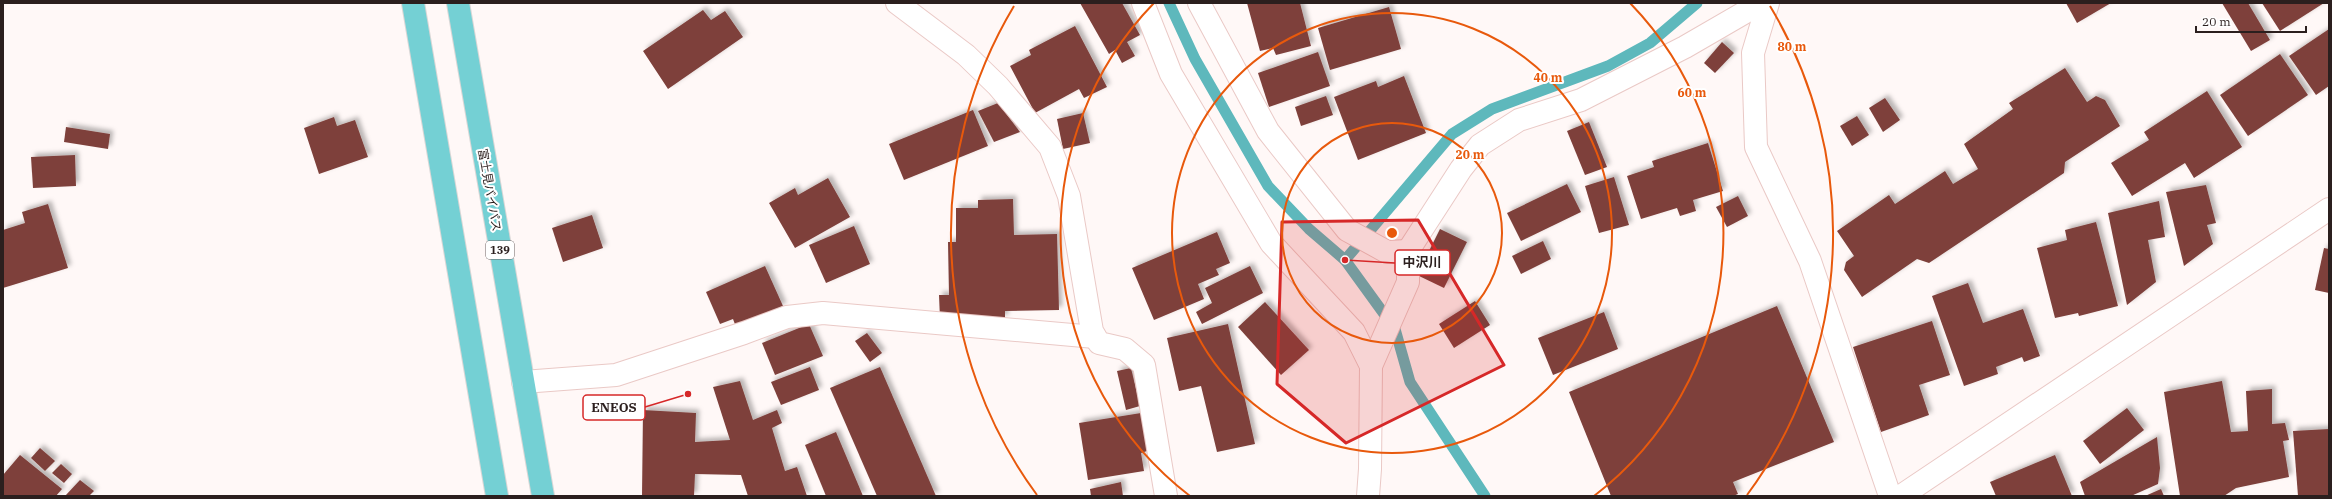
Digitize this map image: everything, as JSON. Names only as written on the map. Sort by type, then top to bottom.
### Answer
[{"type":"highway","points":[[413,3],[497,496]]},
{"type":"highway","name":"富士見バイパス","points":[[458,3],[543,496]]},
{"type":"street","points":[[897,3],[966,54],[998,86],[1050,147],[1069,196],[1092,331],[1099,343],[1125,349],[1144,365],[1166,496]]},
{"type":"street","points":[[1143,3],[1171,74],[1271,243],[1354,332],[1371,366]]},
{"type":"street","points":[[1199,3],[1268,131],[1347,230],[1387,252],[1408,251]]},
{"type":"street","points":[[1368,496],[1370,469],[1371,366],[1408,282],[1408,251],[1461,169],[1480,145],[1519,120],[1581,100],[1685,47],[1761,3]]},
{"type":"street","points":[[1768,3],[1754,53],[1756,147],[1810,261],[1890,496]]},
{"type":"street","points":[[1901,496],[2329,209]]},
{"type":"street","points":[[523,382],[616,375],[744,333],[787,317],[823,313],[1095,337]]},
{"type":"highlighted area","points":[[1418,220],[1504,365],[1346,443],[1277,384],[1282,222]]},
{"type":"building","points":[[1080,3],[1122,3],[1140,35],[1127,42],[1135,56],[1122,63],[1115,50],[1109,54]]},
{"type":"building","points":[[1247,3],[1300,3],[1311,46],[1276,55],[1273,48],[1260,51]]},
{"type":"building","points":[[2066,3],[2111,3],[2077,23]]},
{"type":"building","points":[[2222,3],[2248,3],[2270,40],[2251,51]]},
{"type":"building","points":[[2262,3],[2324,3],[2280,31]]},
{"type":"building","points":[[1389,7],[1401,49],[1330,70],[1318,28]]},
{"type":"building","points":[[703,10],[711,20],[725,11],[743,37],[668,89],[643,51]]},
{"type":"building","points":[[1075,26],[1107,87],[1084,98],[1079,89],[1035,113],[1010,66],[1031,55],[1029,50]]},
{"type":"building","points":[[2329,29],[2329,86],[2316,95],[2289,56]]},
{"type":"building","points":[[1722,42],[1734,53],[1715,73],[1704,63]]},
{"type":"building","points":[[1318,52],[1330,86],[1269,107],[1258,73]]},
{"type":"building","points":[[2280,54],[2308,95],[2248,136],[2220,95]]},
{"type":"building","points":[[2065,68],[2087,102],[2096,96],[2105,100],[2120,126],[2065,162],[2064,173],[1929,263],[1917,259],[1862,297],[1844,270],[1846,262],[1854,256],[1837,231],[1889,195],[1895,204],[1945,171],[1953,184],[1978,169],[1964,144],[2013,109],[2009,103]]},
{"type":"building","points":[[1404,76],[1426,133],[1358,160],[1334,97],[1376,81],[1378,87]]},
{"type":"building","points":[[2207,91],[2242,147],[2194,178],[2185,163],[2132,196],[2111,163],[2149,140],[2144,132]]},
{"type":"building","points":[[1326,96],[1333,115],[1301,126],[1295,107]]},
{"type":"building","points":[[1885,98],[1900,120],[1883,132],[1869,108]]},
{"type":"building","points":[[998,103],[1020,132],[994,142],[978,111]]},
{"type":"building","points":[[973,110],[988,146],[904,180],[889,144]]},
{"type":"building","points":[[1083,113],[1090,143],[1063,149],[1057,119]]},
{"type":"building","points":[[1857,116],[1869,135],[1852,146],[1840,126]]},
{"type":"building","points":[[334,117],[337,126],[355,120],[368,157],[319,174],[304,128]]},
{"type":"building","points":[[1589,122],[1607,167],[1585,175],[1567,131]]},
{"type":"building","points":[[66,127],[110,134],[108,149],[64,142]]},
{"type":"building","points":[[1708,143],[1723,191],[1693,200],[1696,211],[1680,216],[1677,208],[1641,219],[1627,176],[1654,167],[1652,161]]},
{"type":"building","points":[[75,155],[76,186],[33,188],[31,157]]},
{"type":"building","points":[[1614,177],[1629,225],[1599,233],[1585,186]]},
{"type":"building","points":[[828,178],[850,217],[795,248],[769,203],[795,188],[798,195]]},
{"type":"building","points":[[1567,184],[1581,212],[1521,241],[1507,213]]},
{"type":"building","points":[[2206,185],[2216,223],[2207,225],[2213,244],[2184,266],[2166,192]]},
{"type":"building","points":[[1738,196],[1748,216],[1727,227],[1716,207]]},
{"type":"building","points":[[1013,199],[1014,235],[1057,234],[1059,310],[1005,311],[1005,318],[940,319],[939,295],[949,295],[948,242],[956,242],[956,208],[978,208],[978,200]]},
{"type":"building","points":[[2159,201],[2165,237],[2148,240],[2156,282],[2127,305],[2108,213]]},
{"type":"building","points":[[48,204],[68,268],[3,288],[3,230],[25,223],[22,212]]},
{"type":"building","points":[[592,215],[603,248],[563,262],[552,228]]},
{"type":"building","points":[[2096,222],[2118,306],[2079,316],[2078,313],[2055,318],[2037,248],[2067,240],[2065,230]]},
{"type":"building","points":[[854,226],[870,264],[826,283],[809,245]]},
{"type":"building","points":[[1440,229],[1467,242],[1444,288],[1417,275]]},
{"type":"building","points":[[1217,232],[1230,263],[1216,269],[1219,275],[1198,284],[1204,299],[1154,320],[1132,268]]},
{"type":"building","points":[[1543,241],[1551,259],[1521,274],[1512,256]]},
{"type":"building","points":[[2324,248],[2329,249],[2329,293],[2315,290]]},
{"type":"building","points":[[765,266],[783,306],[736,327],[733,319],[720,324],[706,292]]},
{"type":"building","points":[[1250,266],[1263,293],[1202,324],[1196,312],[1212,303],[1205,288]]},
{"type":"building","points":[[1968,283],[1983,323],[2023,309],[2040,356],[2024,362],[2022,357],[1996,367],[1998,374],[1964,386],[1932,296]]},
{"type":"building","points":[[1475,301],[1490,325],[1454,348],[1439,324]]},
{"type":"building","points":[[1265,302],[1309,350],[1281,375],[1238,327]]},
{"type":"building","points":[[1777,306],[1834,442],[1733,482],[1738,494],[1733,496],[1611,496],[1569,392]]},
{"type":"building","points":[[1604,312],[1618,349],[1553,375],[1538,338]]},
{"type":"building","points":[[1932,321],[1950,375],[1919,385],[1929,415],[1881,432],[1853,347]]},
{"type":"building","points":[[809,324],[823,356],[775,375],[762,343]]},
{"type":"building","points":[[1228,324],[1255,444],[1217,452],[1201,386],[1179,391],[1167,338]]},
{"type":"building","points":[[867,333],[882,353],[870,362],[855,341]]},
{"type":"building","points":[[810,367],[819,390],[781,405],[771,382]]},
{"type":"building","points":[[880,367],[936,496],[877,496],[830,388]]},
{"type":"building","points":[[1131,368],[1140,406],[1126,410],[1117,371]]},
{"type":"building","points":[[740,381],[753,420],[777,410],[782,423],[772,428],[785,471],[797,467],[807,496],[748,496],[741,475],[695,474],[694,496],[642,496],[643,410],[696,413],[695,442],[730,440],[713,387]]},
{"type":"building","points":[[2222,381],[2231,432],[2248,431],[2246,391],[2272,389],[2272,424],[2285,423],[2289,440],[2283,441],[2289,477],[2236,488],[2224,496],[2180,496],[2164,392]]},
{"type":"building","points":[[2127,408],[2144,430],[2100,464],[2083,441]]},
{"type":"building","points":[[1141,413],[1147,451],[1141,453],[1144,471],[1088,480],[1079,423]]},
{"type":"building","points":[[2329,429],[2329,496],[2298,496],[2293,431]]},
{"type":"building","points":[[836,432],[863,496],[826,496],[805,445]]},
{"type":"building","points":[[2157,437],[2160,468],[2158,484],[2131,496],[2085,496],[2080,482]]},
{"type":"building","points":[[40,448],[55,461],[45,471],[31,458]]},
{"type":"building","points":[[20,455],[62,489],[56,496],[3,496],[3,475]]},
{"type":"building","points":[[2055,455],[2072,496],[1996,496],[1990,482]]},
{"type":"building","points":[[61,464],[72,474],[64,483],[52,473]]},
{"type":"building","points":[[80,480],[94,491],[89,496],[65,496]]},
{"type":"building","points":[[1121,482],[1123,496],[1091,496],[1090,489]]},
{"type":"building","points":[[2161,489],[2164,496],[2145,496]]},
{"type":"waterway","points":[[1169,3],[1195,59],[1268,186],[1309,229],[1345,260],[1395,329],[1410,382],[1485,496]]},
{"type":"waterway","points":[[1345,260],[1452,134],[1492,109],[1608,66],[1650,43],[1697,3]]},
{"type":"place","name":"中沢川","points":[[1345,260]]},
{"type":"place","name":"ENEOS","points":[[688,394]]}]
